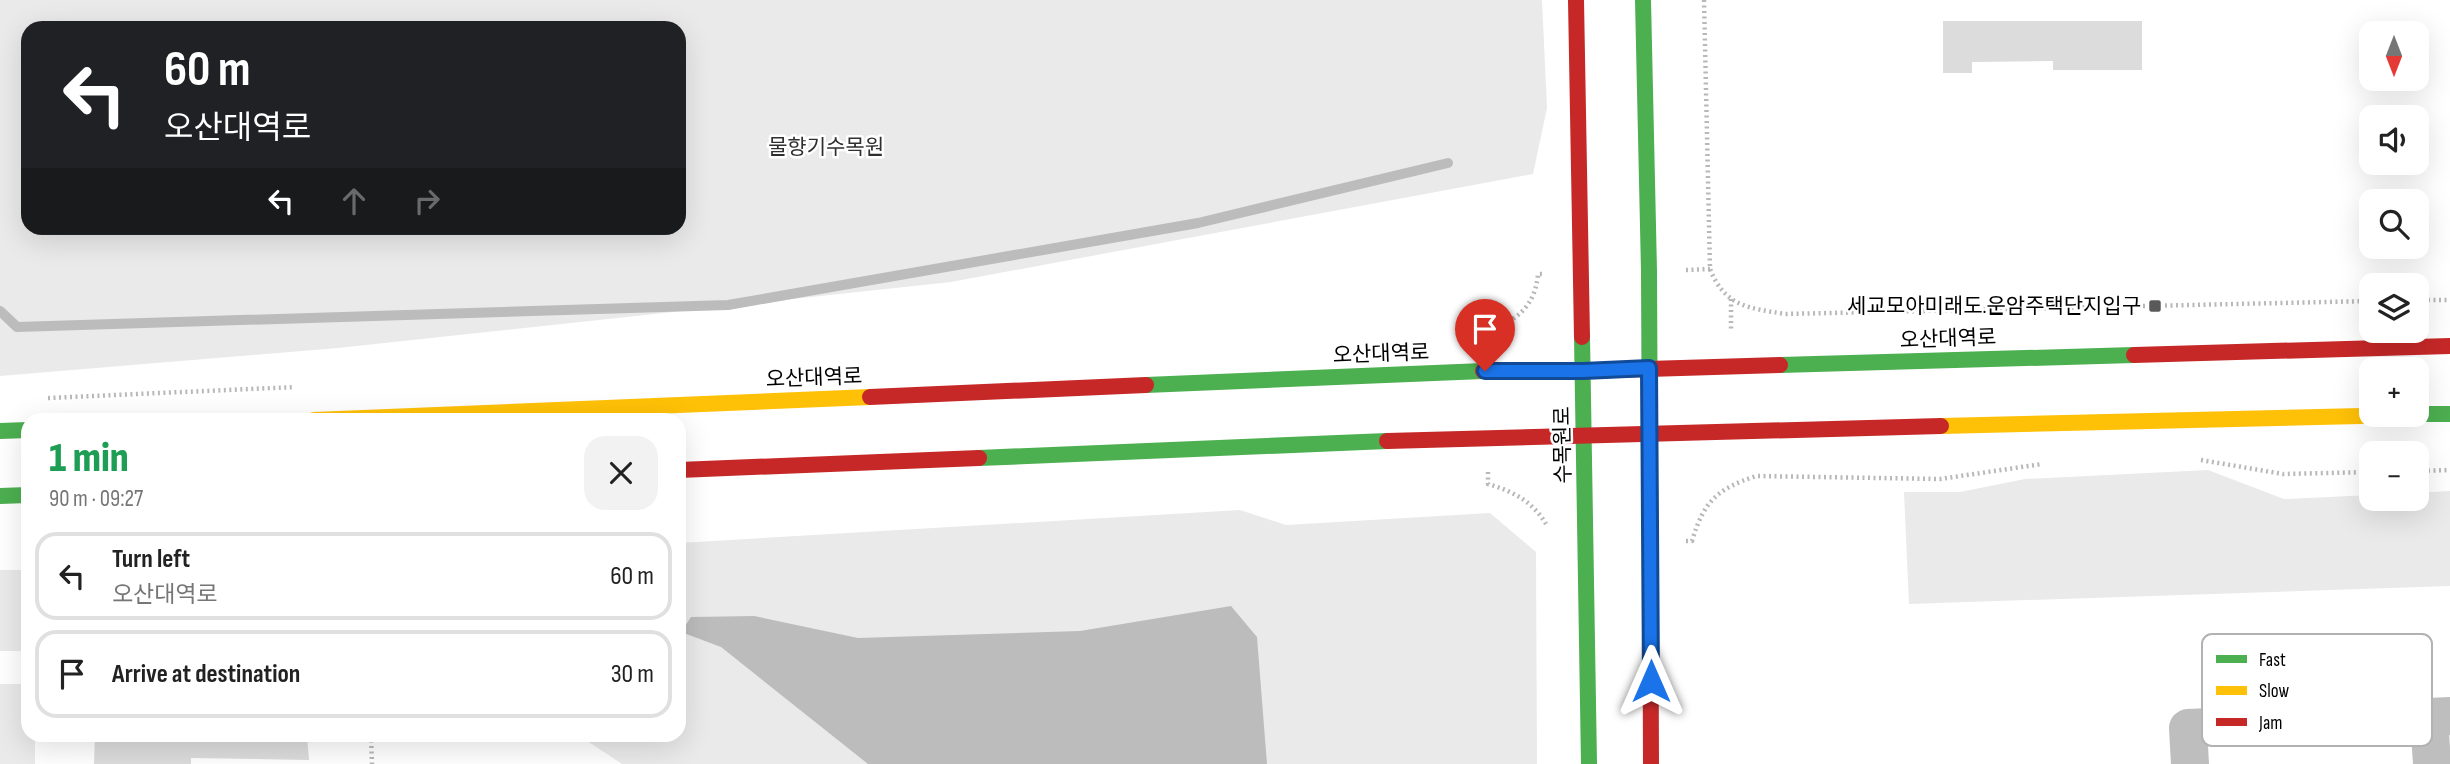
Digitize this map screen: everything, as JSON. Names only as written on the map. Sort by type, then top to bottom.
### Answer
[{"type":"main road","name":"수목원로","points":[[1576,0],[1589,764]]},
{"type":"main road","points":[[1643,0],[1650,434],[1651,764]]},
{"type":"main road","name":"오산대역로","points":[[482,413],[1443,373],[2450,346]]},
{"type":"main road","points":[[2429,414],[2450,414]]},
{"type":"main road","points":[[686,470],[1583,435],[2359,416]]},
{"type":"main road","points":[[0,431],[21,430]]},
{"type":"main road","points":[[0,496],[21,495]]},
{"type":"street","points":[[2432,764],[2440,716]]},
{"type":"street","points":[[2190,764],[2188,728],[2202,727]]},
{"type":"path","points":[[1704,0],[1710,269],[1717,286],[1731,299],[1751,308],[1785,314],[2359,301]]},
{"type":"path","points":[[2429,300],[2450,300]]},
{"type":"path","points":[[2192,458],[2283,474],[2359,472]]},
{"type":"path","points":[[1692,541],[1702,513],[1720,492],[1732,484],[1756,476],[1940,478],[2047,463]]},
{"type":"path","points":[[2429,471],[2450,470]]},
{"type":"path","points":[[1488,484],[1512,493],[1534,507],[1546,523],[1548,533]]},
{"type":"path","points":[[371,742],[372,764]]},
{"type":"green space","name":"물향기수목원","points":[[0,0],[1542,0],[1547,108],[1533,174],[951,282],[338,348],[0,376]]},
{"type":"green space","points":[[2208,470],[2284,499],[2359,496],[2359,511],[2429,511],[2429,492],[2450,491],[2450,586],[1909,604],[1904,492],[1960,492],[2025,479]]},
{"type":"green space","points":[[1240,510],[1286,525],[1490,513],[1536,552],[1537,764],[622,764],[589,742],[686,742],[686,543]]},
{"type":"green space","points":[[0,570],[21,570],[21,651],[0,651]]},
{"type":"green space","points":[[0,684],[21,684],[21,742],[35,742],[35,764],[0,764]]},
{"type":"shaded area","points":[[1231,606],[1257,637],[1267,764],[868,764],[721,647],[686,634],[686,624],[691,617],[754,616],[858,638],[1080,631]]},
{"type":"building","points":[[1943,21],[2142,21],[2142,70],[2053,70],[2053,61],[1972,62],[1972,73],[1943,73]]},
{"type":"building","points":[[95,742],[308,742],[309,760],[191,758],[191,764],[94,764]]},
{"type":"waterway","points":[[0,311],[17,327],[728,305],[1198,223],[1448,163]]},
{"type":"traffic: fast","points":[[1643,0],[1650,484]]},
{"type":"traffic: fast","points":[[1582,337],[1589,764]]},
{"type":"traffic: fast","points":[[1780,365],[2134,355]]},
{"type":"traffic: fast","points":[[1146,385],[1483,371]]},
{"type":"traffic: fast","points":[[2429,414],[2450,414]]},
{"type":"traffic: fast","points":[[0,431],[21,430]]},
{"type":"traffic: fast","points":[[979,458],[1387,441]]},
{"type":"traffic: fast","points":[[0,496],[21,495]]},
{"type":"traffic: slow","points":[[483,413],[870,397]]},
{"type":"traffic: slow","points":[[1941,426],[2359,416]]},
{"type":"traffic: jam","points":[[1576,0],[1582,337]]},
{"type":"traffic: jam","points":[[2134,355],[2450,346]]},
{"type":"traffic: jam","points":[[1483,371],[1780,365]]},
{"type":"traffic: jam","points":[[870,397],[1146,385]]},
{"type":"traffic: jam","points":[[1387,441],[1941,426]]},
{"type":"traffic: jam","points":[[686,470],[979,458]]},
{"type":"traffic: jam","points":[[1650,484],[1651,764]]},
{"type":"place","name":"세교모아미래도.운암주택단지입구","points":[[2155,306]]},
{"type":"route","points":[[1485,371],[1649,368],[1651,681]]}]
